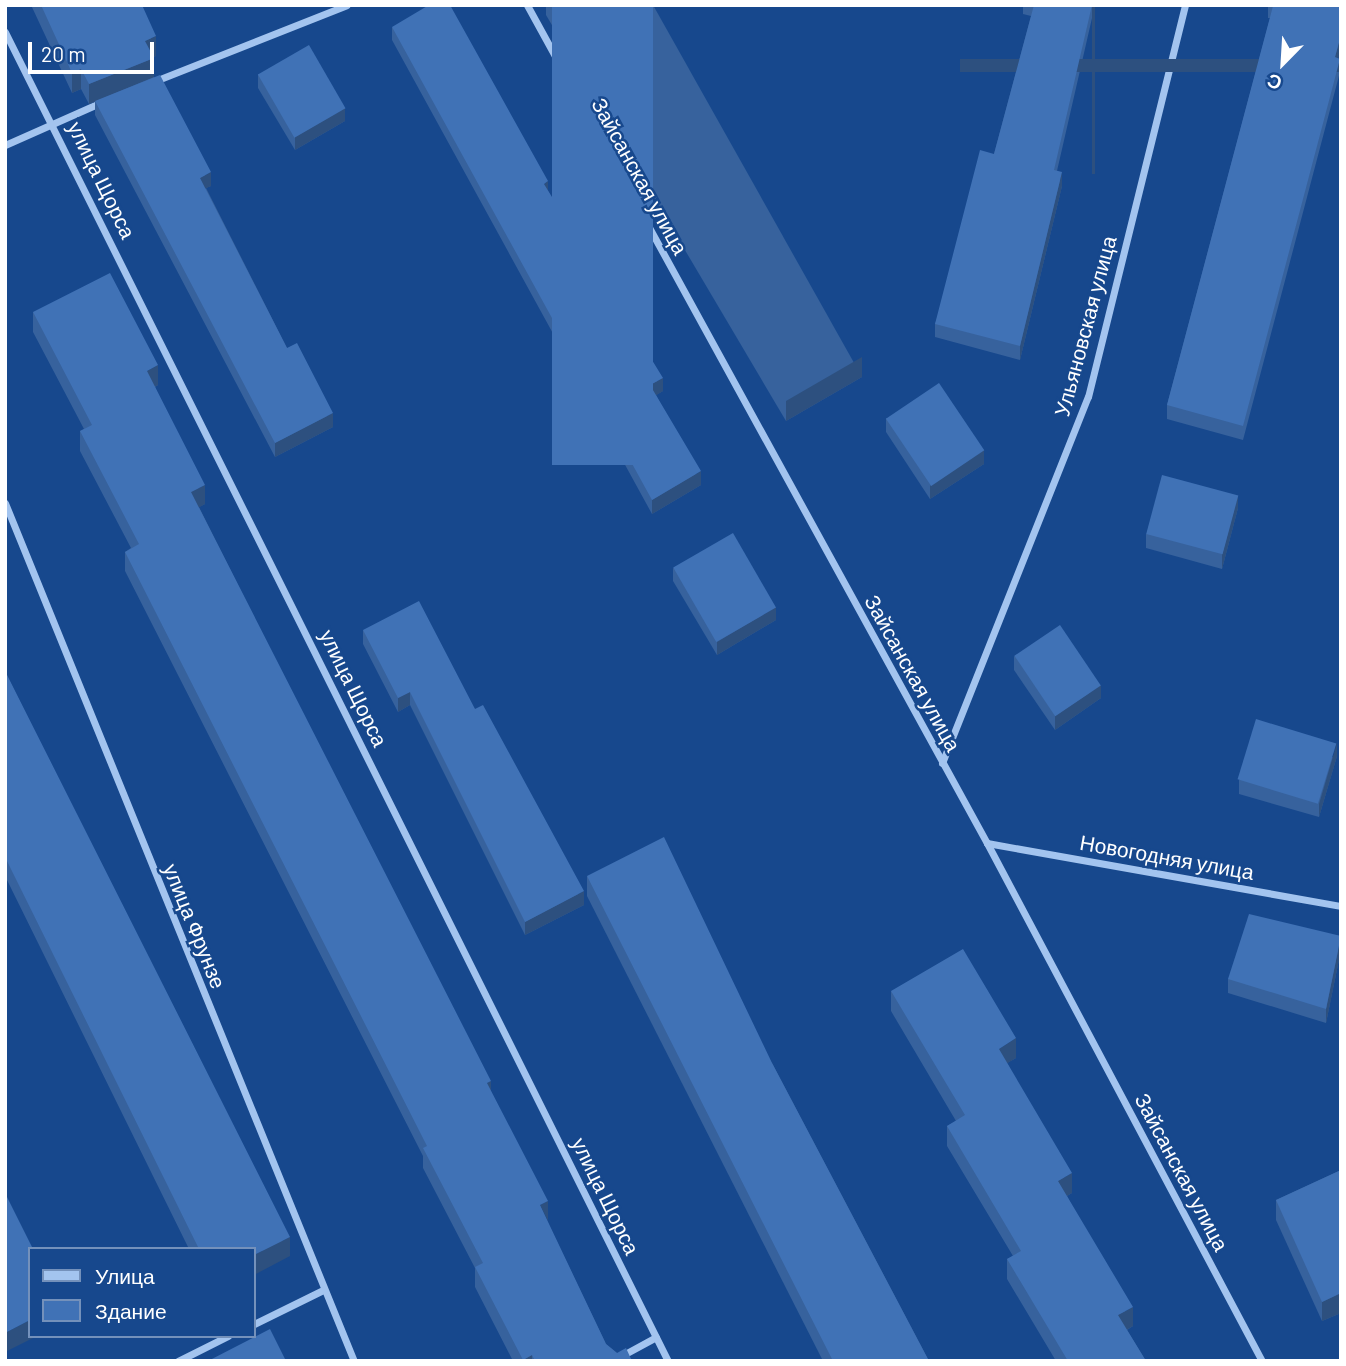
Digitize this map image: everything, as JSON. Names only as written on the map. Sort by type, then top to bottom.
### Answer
[{"type":"street","points":[[143,86],[347,5]]},
{"type":"street","name":"Зайсанская улица","points":[[527,5],[987,843],[1262,1361]]},
{"type":"street","name":"Ульяновская улица","points":[[942,763],[1088,397],[1185,5]]},
{"type":"street","name":"улица Щорса","points":[[5,32],[53,121],[668,1361]]},
{"type":"street","points":[[5,145],[53,121],[117,96]]},
{"type":"street","name":"улица Фрунзе","points":[[5,503],[354,1361]]},
{"type":"street","name":"Новогодняя улица","points":[[987,843],[1341,906]]},
{"type":"street","points":[[256,1323],[323,1290]]},
{"type":"street","points":[[612,1361],[656,1337]]},
{"type":"street","points":[[178,1361],[224,1338]]},
{"type":"building","points":[[41,5],[142,5],[156,36],[145,41],[154,58],[89,84],[81,69],[72,73]]},
{"type":"building","points":[[429,5],[450,5],[548,181],[544,184],[663,378],[650,385],[701,471],[652,500],[392,27]]},
{"type":"building","points":[[552,5],[653,5],[653,465],[552,465]]},
{"type":"building","points":[[1034,5],[1092,5],[1054,170],[1062,172],[1020,346],[935,324],[980,150],[994,154]]},
{"type":"building","points":[[1271,5],[1341,5],[1341,35],[1335,57],[1340,59],[1243,426],[1167,405],[1273,6]]},
{"type":"building","points":[[309,45],[346,108],[294,138],[258,74]]},
{"type":"building","points":[[160,75],[211,172],[200,178],[287,348],[297,343],[333,413],[275,443],[95,101]]},
{"type":"building","points":[[110,273],[158,365],[147,371],[205,485],[191,492],[491,1081],[487,1083],[548,1201],[540,1205],[606,1344],[617,1353],[626,1348],[632,1361],[535,1361],[532,1355],[523,1360],[475,1267],[483,1263],[423,1148],[427,1146],[125,552],[139,544],[80,431],[92,425],[33,312]]},
{"type":"building","points":[[939,383],[984,450],[931,486],[886,419]]},
{"type":"building","points":[[1162,475],[1238,495],[1223,554],[1146,534]]},
{"type":"building","points":[[733,533],[776,607],[716,642],[673,568]]},
{"type":"building","points":[[419,601],[475,709],[483,705],[584,891],[525,922],[410,692],[398,698],[363,630]]},
{"type":"building","points":[[1060,625],[1101,686],[1055,716],[1014,656]]},
{"type":"building","points":[[5,671],[290,1237],[256,1254],[256,1247],[198,1247],[5,857]]},
{"type":"building","points":[[1256,719],[1336,744],[1318,804],[1238,779]]},
{"type":"building","points":[[664,837],[772,1063],[929,1361],[833,1361],[587,876]]},
{"type":"building","points":[[1249,914],[1341,936],[1326,1009],[1228,979]]},
{"type":"building","points":[[963,949],[1016,1038],[999,1049],[1072,1173],[1058,1181],[1133,1307],[1118,1315],[1146,1361],[1068,1361],[1007,1259],[1021,1251],[947,1126],[965,1115],[891,991]]},
{"type":"building","points":[[1341,1170],[1341,1293],[1322,1302],[1276,1200]]},
{"type":"building","points":[[5,1193],[32,1247],[28,1247],[28,1321],[5,1333]]},
{"type":"building","points":[[270,1329],[286,1361],[208,1361],[256,1338]]}]
